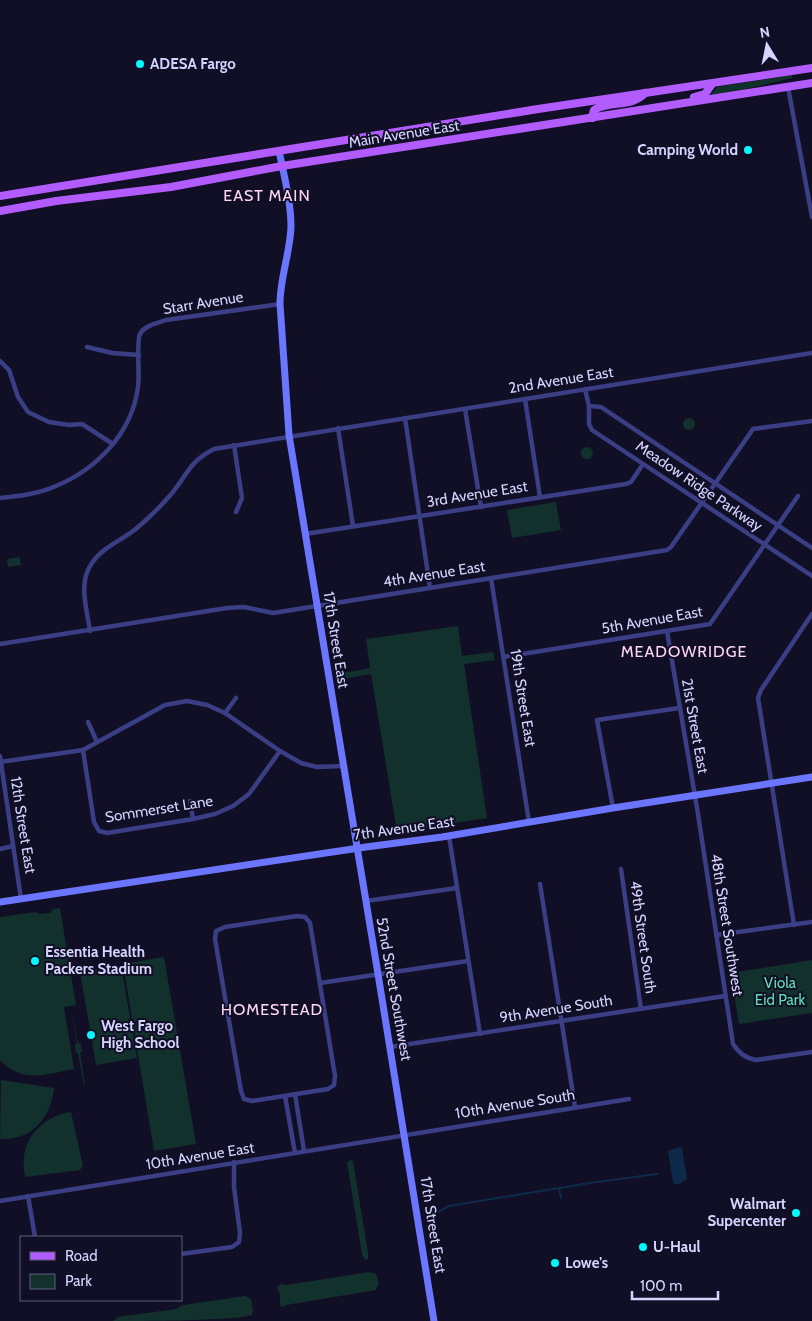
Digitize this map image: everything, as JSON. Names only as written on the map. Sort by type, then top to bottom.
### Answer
[{"type":"main road","name":"Main Avenue East","points":[[0,196],[812,68]]},
{"type":"main road","name":"Main Avenue East","points":[[0,211],[56,201],[171,187],[282,166],[812,83]]},
{"type":"main road","points":[[654,108],[666,101],[692,98],[704,94],[712,84]]},
{"type":"main road","points":[[592,118],[594,110],[600,106],[636,101],[645,93]]},
{"type":"street","points":[[788,87],[812,217]]},
{"type":"street","name":"17th Street East","points":[[279,151],[291,227],[280,286],[289,436],[358,848]]},
{"type":"street","name":"Starr Avenue","points":[[0,498],[55,487],[76,477],[104,456],[121,434],[132,412],[138,389],[138,342],[140,333],[149,326],[166,320],[280,304]]},
{"type":"street","points":[[88,347],[112,353],[139,355]]},
{"type":"street","name":"2nd Avenue East","points":[[289,436],[812,353]]},
{"type":"street","points":[[0,361],[9,370],[18,397],[28,412],[48,422],[69,425],[82,424],[113,444]]},
{"type":"street","name":"Meadow Ridge Parkway","points":[[585,389],[589,406],[589,424],[592,430],[812,576]]},
{"type":"street","points":[[525,399],[540,497]]},
{"type":"street","name":"Meadow Ridge Parkway","points":[[589,406],[601,407],[812,548]]},
{"type":"street","points":[[465,409],[481,506]]},
{"type":"street","points":[[405,418],[430,588]]},
{"type":"street","name":"4th Avenue East","points":[[0,644],[227,608],[244,607],[273,613],[667,550],[671,547],[753,430],[812,421]]},
{"type":"street","points":[[338,428],[353,526]]},
{"type":"street","points":[[90,631],[84,584],[87,571],[102,551],[135,529],[157,510],[174,491],[194,462],[214,449],[289,436]]},
{"type":"street","points":[[234,445],[242,498],[236,512]]},
{"type":"street","name":"3rd Avenue East","points":[[305,534],[626,484],[631,482],[643,464]]},
{"type":"street","name":"5th Avenue East","points":[[503,657],[710,624],[798,496]]},
{"type":"street","name":"19th Street East","points":[[491,578],[529,822]]},
{"type":"street","points":[[794,924],[758,698],[761,690],[812,614]]},
{"type":"street","name":"21st Street East","points":[[666,631],[695,796]]},
{"type":"street","points":[[225,713],[236,698]]},
{"type":"street","points":[[0,762],[82,750],[165,705],[187,701],[207,705],[225,713],[280,752],[301,763],[317,767],[343,766]]},
{"type":"street","points":[[613,808],[597,720],[679,708]]},
{"type":"street","points":[[88,722],[97,742]]},
{"type":"street","name":"Sommerset Lane","points":[[82,750],[94,822],[99,831],[107,833],[193,819],[215,814],[234,806],[248,794],[280,752]]},
{"type":"street","name":"12th Street East","points":[[0,756],[22,899]]},
{"type":"street","name":"7th Avenue East","points":[[0,902],[449,836],[812,777]]},
{"type":"street","name":"48th Street Southwest","points":[[695,796],[733,1044],[742,1055],[748,1059],[756,1060],[812,1052]]},
{"type":"street","points":[[190,801],[193,819]]},
{"type":"street","points":[[449,836],[480,1034]]},
{"type":"street","points":[[0,849],[14,846]]},
{"type":"street","name":"52nd Street Southwest","points":[[358,848],[404,1134]]},
{"type":"street","name":"49th Street South","points":[[621,869],[641,1009]]},
{"type":"street","points":[[540,884],[575,1107]]},
{"type":"street","points":[[366,901],[457,888]]},
{"type":"street","points":[[297,916],[305,917],[310,923],[335,1076],[334,1084],[328,1089],[295,1094],[252,1102],[244,1099],[240,1091],[215,939],[216,931],[225,927],[297,916]]},
{"type":"street","points":[[716,935],[812,922]]},
{"type":"street","points":[[320,983],[468,961]]},
{"type":"street","name":"9th Avenue South","points":[[390,1047],[725,996]]},
{"type":"street","points":[[295,1094],[304,1151]]},
{"type":"street","points":[[285,1096],[294,1153]]},
{"type":"street","name":"10th Avenue South","points":[[404,1134],[629,1099]]},
{"type":"street","name":"17th Street East","points":[[404,1134],[434,1321]]},
{"type":"street","name":"10th Avenue East","points":[[0,1201],[404,1134]]},
{"type":"street","points":[[182,1254],[237,1244],[240,1233],[234,1187],[234,1162]]},
{"type":"street","points":[[28,1196],[35,1236]]},
{"type":"green space","points":[[792,75],[792,78],[738,91],[713,95],[712,93],[717,87]]},
{"type":"green space","points":[[691,418],[694,419],[694,429],[687,430],[684,429],[683,422],[684,419]]},
{"type":"green space","points":[[587,447],[593,453],[587,459],[581,453]]},
{"type":"green space","points":[[556,502],[561,530],[512,538],[507,510]]},
{"type":"green space","points":[[20,557],[21,565],[8,567],[7,559]]},
{"type":"green space","points":[[458,626],[462,656],[493,652],[495,660],[464,664],[487,818],[397,832],[371,674],[338,680],[337,674],[370,668],[366,639]]},
{"type":"green space","name":"Essentia Health Packers Stadium","points":[[60,908],[76,1005],[64,1007],[74,1069],[44,1075],[26,1075],[8,1067],[0,1060],[0,917],[35,912],[40,914],[50,913],[53,909]]},
{"type":"green space","points":[[164,957],[196,1144],[154,1151],[123,964]]},
{"type":"green space","name":"Viola Eid Park","points":[[812,960],[812,1013],[739,1024],[731,973]]},
{"type":"green space","points":[[121,965],[137,1058],[96,1065],[80,972]]},
{"type":"green space","points":[[71,1010],[78,1043],[81,1044],[82,1052],[80,1052],[85,1086],[78,1053],[76,1053],[75,1045],[77,1043]]},
{"type":"green space","points":[[1,1080],[54,1088],[49,1108],[38,1125],[22,1136],[11,1139],[0,1139]]},
{"type":"green space","points":[[71,1112],[83,1166],[80,1170],[25,1177],[24,1162],[29,1140],[47,1121]]},
{"type":"green space","points":[[350,1160],[353,1161],[368,1253],[368,1259],[365,1260],[362,1254],[347,1163]]},
{"type":"green space","points":[[369,1272],[376,1274],[379,1283],[376,1290],[280,1306],[280,1294],[277,1288],[280,1284],[286,1285]]},
{"type":"green space","points":[[245,1296],[251,1299],[252,1315],[207,1320],[113,1321],[118,1317],[176,1309],[183,1305]]},
{"type":"water","points":[[682,1148],[687,1179],[679,1184],[675,1184],[673,1182],[668,1151]]},
{"type":"waterway","points":[[438,1212],[449,1206],[658,1174]]},
{"type":"waterway","points":[[559,1188],[561,1198]]},
{"type":"place","name":"ADESA Fargo","points":[[140,64]]},
{"type":"place","name":"Camping World","points":[[748,150]]},
{"type":"place","name":"Essentia Health Packers Stadium","points":[[35,961]]},
{"type":"place","name":"West Fargo High School","points":[[91,1035]]},
{"type":"place","name":"Walmart Supercenter","points":[[796,1213]]},
{"type":"place","name":"U-Haul","points":[[643,1247]]},
{"type":"place","name":"Lowe's","points":[[555,1263]]},
{"type":"district","name":"EAST MAIN","points":[[267,195]]},
{"type":"district","name":"MEADOWRIDGE","points":[[684,651]]},
{"type":"district","name":"HOMESTEAD","points":[[272,1009]]}]
